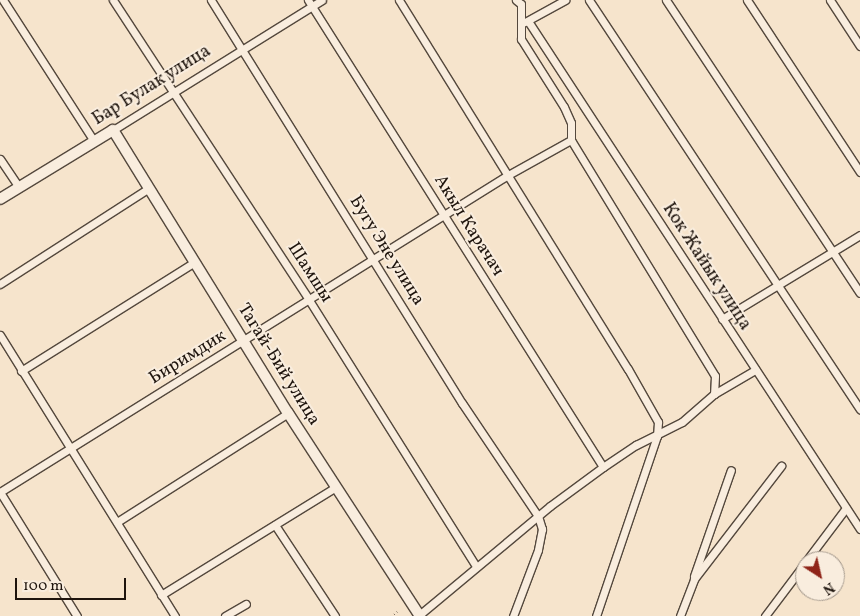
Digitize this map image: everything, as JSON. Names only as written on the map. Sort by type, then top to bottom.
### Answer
[{"type":"street","points":[[3,0],[94,141]]},
{"type":"street","name":"Шамшы","points":[[113,0],[309,300],[476,566]]},
{"type":"street","name":"Бугу Эне улица","points":[[211,0],[462,403],[538,516]]},
{"type":"street","name":"Бар Булак улица","points":[[0,199],[242,49],[310,3],[322,0]]},
{"type":"street","points":[[399,0],[653,409],[658,422],[658,436],[596,616]]},
{"type":"street","points":[[566,0],[525,22],[519,31],[521,39],[564,107],[571,123],[571,140],[715,376],[714,394]]},
{"type":"street","points":[[589,0],[860,409]]},
{"type":"street","points":[[666,0],[860,294]]},
{"type":"street","points":[[747,0],[860,172]]},
{"type":"street","points":[[830,0],[860,46]]},
{"type":"street","points":[[519,1],[525,22]]},
{"type":"street","name":"Акыл Карачач","points":[[310,3],[603,467]]},
{"type":"street","name":"Кок Жайык улица","points":[[525,22],[860,529]]},
{"type":"street","name":"Тагай-Бий улица","points":[[113,130],[288,413],[419,616]]},
{"type":"street","name":"Биримдик","points":[[0,492],[508,175],[571,140]]},
{"type":"street","points":[[0,159],[19,187]]},
{"type":"street","points":[[0,284],[149,188]]},
{"type":"street","points":[[722,319],[860,235]]},
{"type":"street","points":[[21,371],[195,262]]},
{"type":"street","points":[[0,335],[175,616]]},
{"type":"street","points":[[419,616],[476,566],[603,467],[636,445],[658,436],[682,422],[714,394],[756,370]]},
{"type":"street","points":[[117,522],[288,413]]},
{"type":"street","points":[[694,579],[781,466]]},
{"type":"street","points":[[680,616],[694,579],[703,544],[731,470]]},
{"type":"street","points":[[161,595],[336,487]]},
{"type":"street","points":[[0,492],[77,616]]},
{"type":"street","points":[[814,551],[846,508]]},
{"type":"street","points":[[513,616],[538,550],[542,529],[538,516]]},
{"type":"street","points":[[275,525],[335,616]]},
{"type":"street","points":[[765,616],[795,576]]},
{"type":"street","points":[[226,616],[246,604]]},
{"type":"path","points":[[391,616],[399,610]]}]
